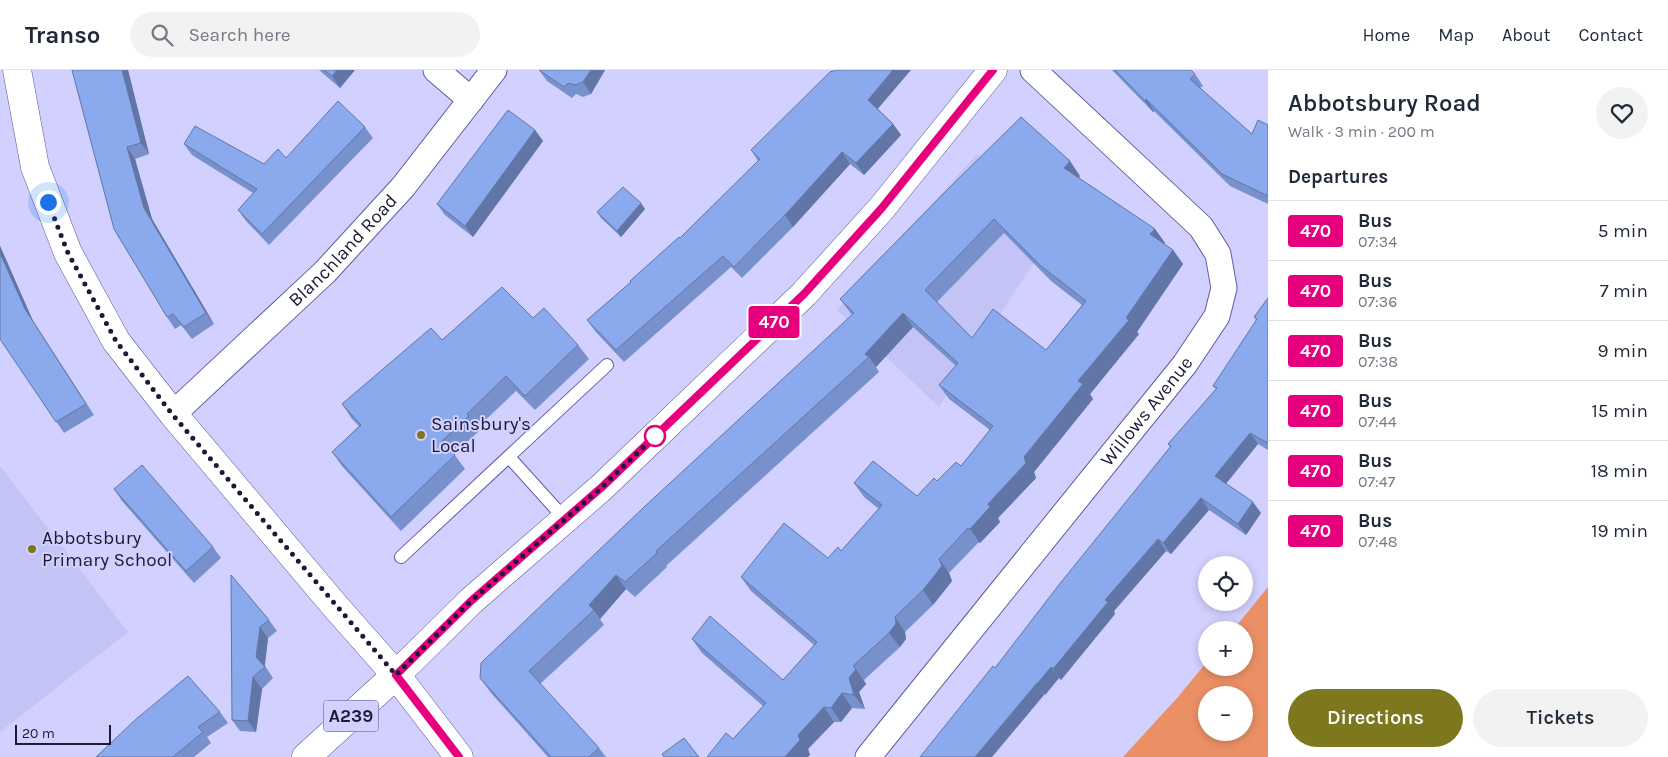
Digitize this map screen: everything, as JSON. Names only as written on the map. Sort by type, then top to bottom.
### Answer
[{"type":"main road","points":[[18,70],[35,167],[68,253],[116,341],[172,414],[396,675],[459,757]]},
{"type":"main road","name":"A239","points":[[306,757],[396,675],[471,601],[602,487],[804,294],[881,209],[993,70]]},
{"type":"street","points":[[436,70],[471,100]]},
{"type":"street","name":"Blanchland Road","points":[[172,414],[325,272],[403,187],[494,70]]},
{"type":"street","name":"Willows Avenue","points":[[868,757],[1185,364],[1217,316],[1224,288],[1218,254],[1201,227],[1033,70]]},
{"type":"lane","points":[[401,557],[607,365]]},
{"type":"lane","points":[[509,457],[565,520]]},
{"type":"shaded area","points":[[977,154],[1058,232],[1034,263],[939,407],[837,310]]},
{"type":"shaded area","name":"Abbotsbury Primary School","points":[[0,466],[128,632],[0,732]]},
{"type":"shaded area","points":[[1268,587],[1268,757],[1123,757],[1198,673],[1198,676],[1253,676],[1253,621],[1240,621],[1248,611],[1253,611],[1253,605]]},
{"type":"building","points":[[72,70],[122,70],[141,143],[127,147],[144,208],[206,313],[184,327],[173,314],[167,317],[114,229]]},
{"type":"building","points":[[324,70],[337,70],[332,76]]},
{"type":"building","points":[[539,70],[591,70],[583,82],[575,85],[568,83],[564,87]]},
{"type":"building","points":[[834,70],[893,70],[868,100],[893,124],[856,163],[842,152],[785,215],[734,267],[723,256],[616,350],[587,320],[680,238],[760,159],[751,150]]},
{"type":"building","points":[[1115,70],[1191,70],[1195,74],[1190,79],[1252,134],[1258,120],[1268,125],[1268,196],[1222,174]]},
{"type":"building","points":[[338,101],[365,127],[262,234],[238,210],[257,189],[184,144],[195,126],[264,164],[278,149],[286,158]]},
{"type":"building","points":[[508,110],[535,130],[465,226],[437,204]]},
{"type":"building","points":[[1021,117],[1070,161],[1064,168],[1155,229],[1150,234],[1173,250],[1126,318],[1129,320],[1078,381],[1083,384],[1024,457],[1026,463],[988,504],[990,507],[939,559],[942,566],[923,590],[895,617],[896,624],[889,633],[853,666],[856,669],[849,678],[854,695],[842,693],[831,708],[824,707],[798,735],[800,740],[785,757],[707,757],[726,733],[733,739],[766,703],[692,639],[710,616],[783,680],[817,642],[741,577],[784,523],[828,558],[838,547],[841,551],[882,505],[854,483],[873,461],[917,496],[934,478],[937,481],[956,462],[961,466],[993,426],[939,385],[958,363],[903,313],[865,354],[869,357],[656,551],[657,553],[625,582],[616,575],[589,605],[594,610],[529,671],[599,748],[589,757],[551,757],[480,678],[481,663],[643,508],[854,313],[840,299]],"holes":[[[994,219],[1041,266],[1086,301],[1046,350],[993,309],[972,338],[925,290]]]},
{"type":"building","points":[[623,187],[641,203],[617,231],[597,212]]},
{"type":"building","points":[[0,253],[25,309],[86,404],[56,422],[0,339]]},
{"type":"building","points":[[502,287],[533,318],[544,308],[578,345],[525,396],[506,376],[467,414],[469,416],[442,441],[455,455],[391,517],[332,452],[361,425],[342,404],[431,328],[442,340]]},
{"type":"building","points":[[1268,298],[1268,443],[1250,433],[1215,476],[1253,502],[1238,524],[1201,498],[1163,543],[1158,539],[1105,600],[1108,602],[1053,669],[1051,667],[975,757],[920,757],[993,666],[995,668],[1058,586],[1171,446],[1168,444],[1217,388],[1213,386],[1257,319],[1254,317]]},
{"type":"building","points":[[142,465],[213,547],[186,571],[114,489]]},
{"type":"building","points":[[231,575],[269,620],[260,627],[256,657],[265,667],[253,677],[248,721],[232,720]]},
{"type":"building","points":[[188,676],[220,712],[198,727],[203,732],[173,757],[96,757],[135,720]]},
{"type":"building","points":[[684,738],[699,757],[664,757],[662,754]]},
{"type":"bus line","name":"470","points":[[459,757],[396,675],[471,601],[602,487],[804,294],[881,209],[993,70]]},
{"type":"place","name":"Sainsbury's Local","points":[[421,435]]},
{"type":"place","name":"Abbotsbury Primary School","points":[[32,549]]},
{"type":"route","points":[[48,202],[68,253],[116,341],[172,414],[396,675],[471,601],[602,487],[655,436]]}]
